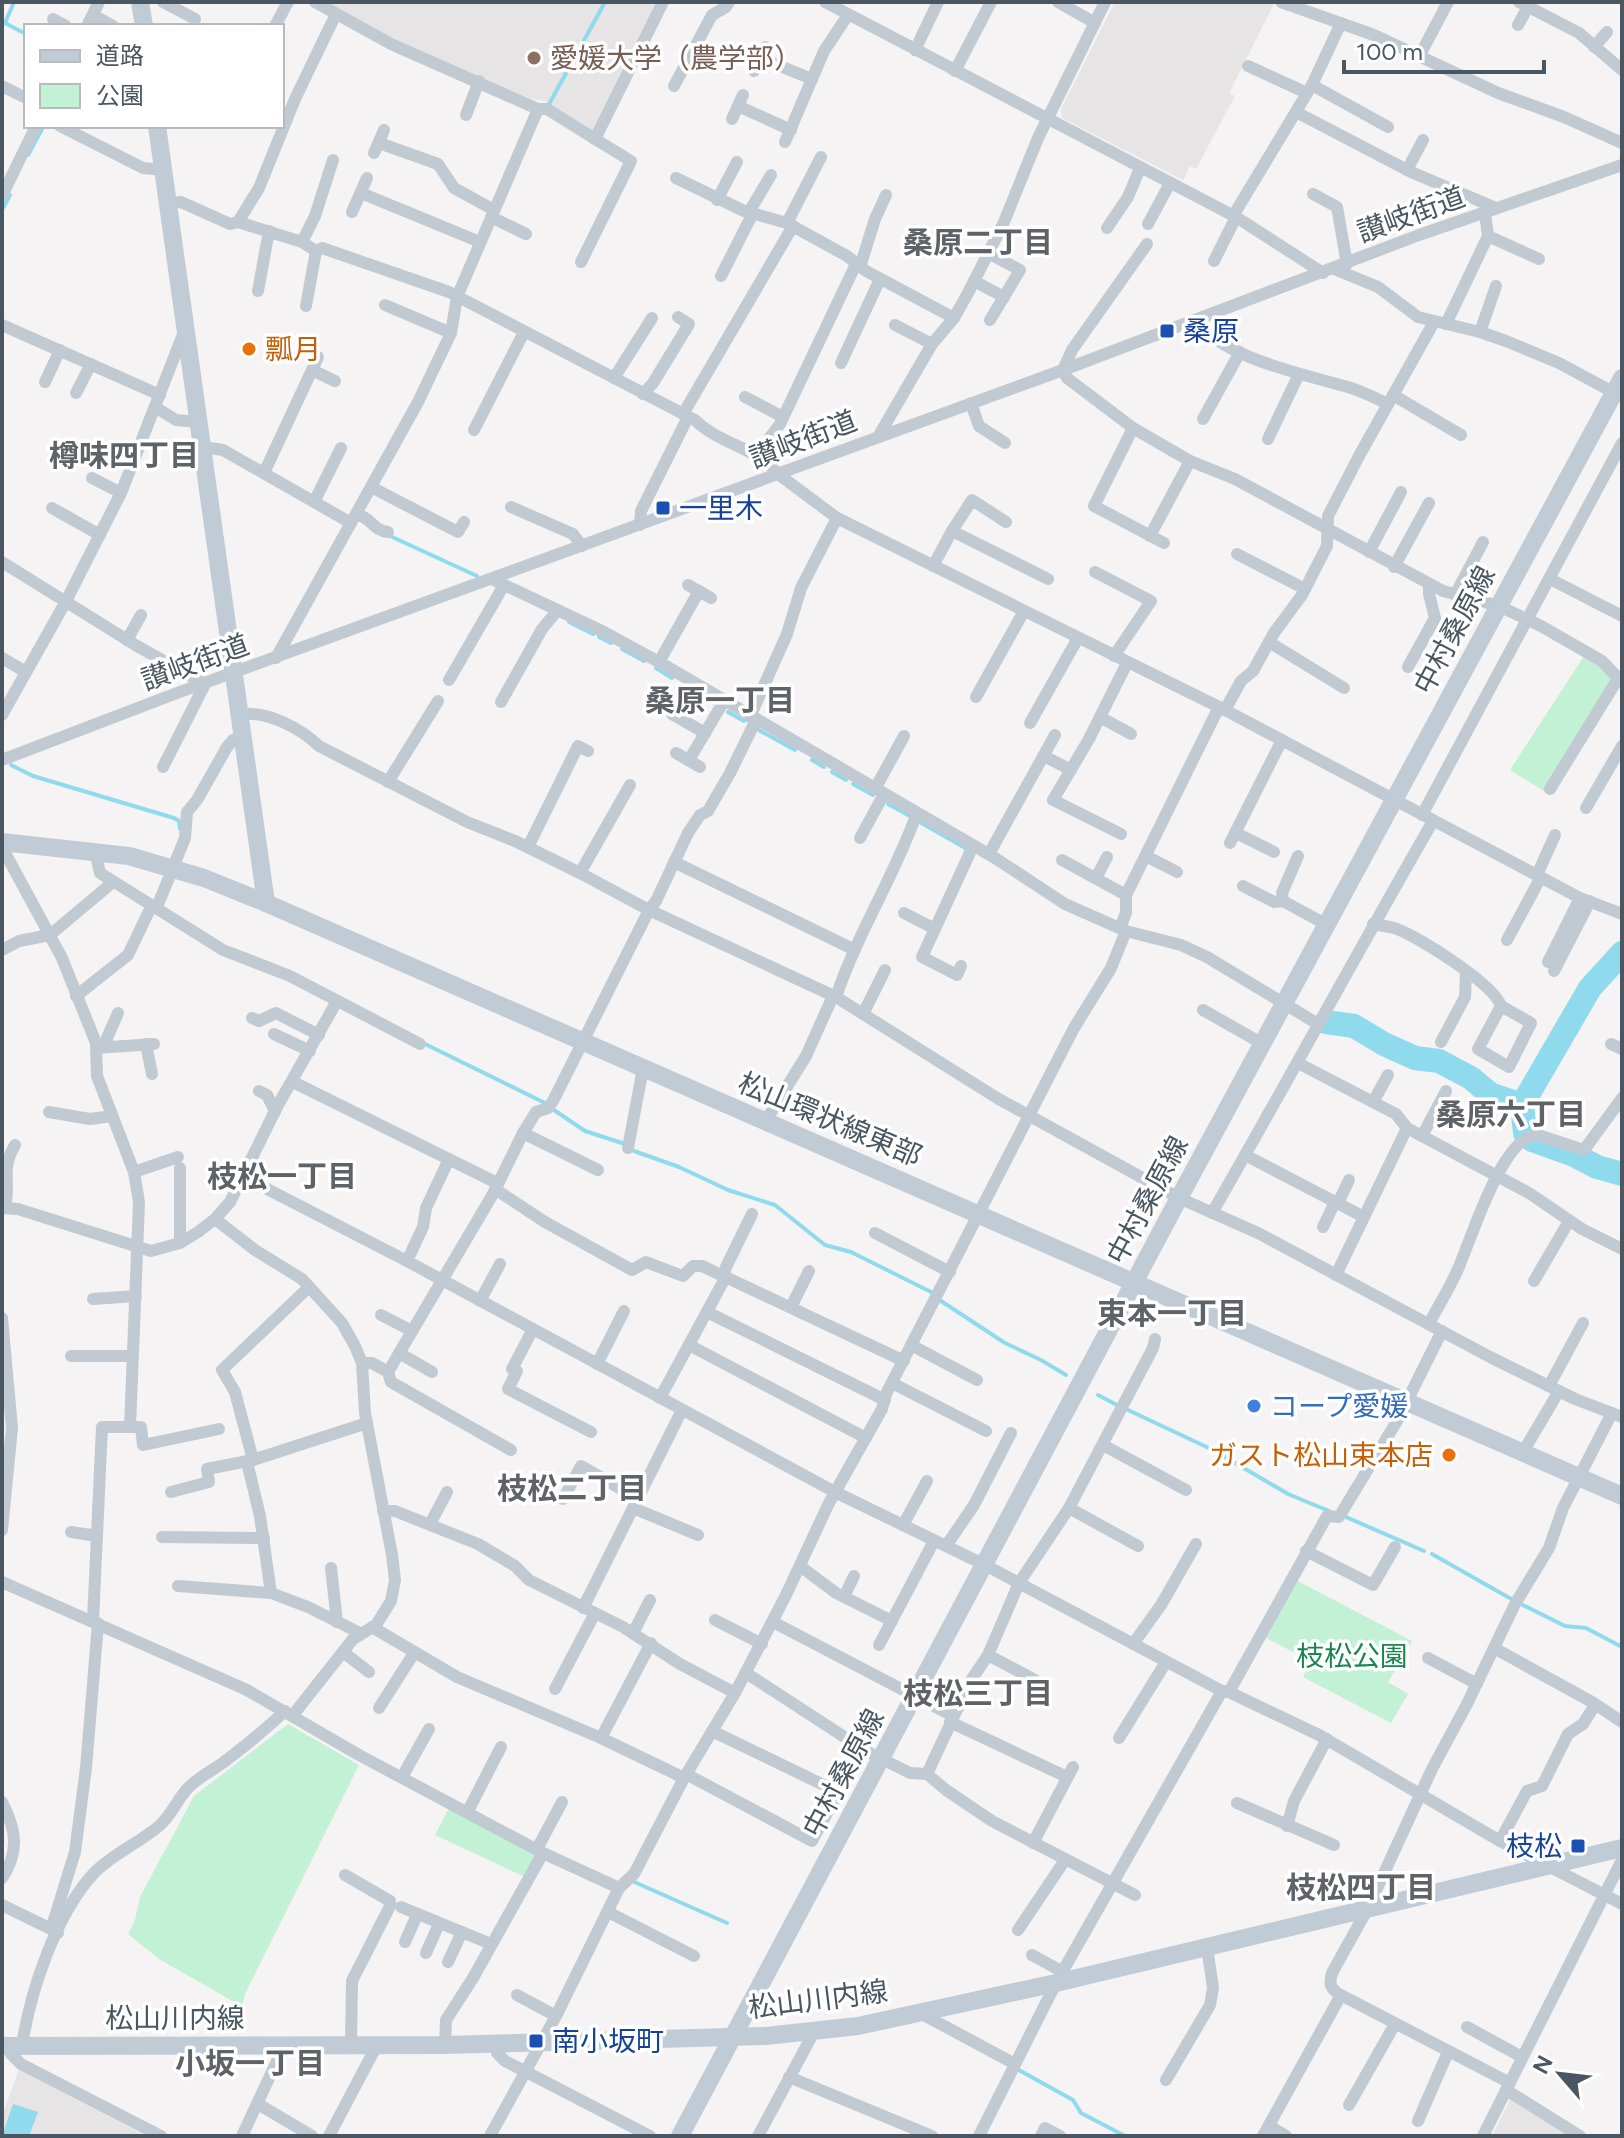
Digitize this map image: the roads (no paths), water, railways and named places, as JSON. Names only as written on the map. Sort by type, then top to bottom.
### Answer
[{"type":"street","points":[[90,20],[99,2]]},
{"type":"street","points":[[140,2],[144,24]]},
{"type":"street","points":[[163,2],[195,19]]},
{"type":"street","points":[[276,24],[288,2]]},
{"type":"street","points":[[315,2],[391,44],[538,109],[547,109],[631,161],[596,216],[581,252]]},
{"type":"street","points":[[595,139],[663,2]]},
{"type":"street","points":[[674,86],[712,15],[729,2]]},
{"type":"street","points":[[825,2],[848,10],[915,50],[1234,217],[1329,271],[1378,287],[1418,317],[1480,332],[1619,389]]},
{"type":"street","points":[[915,50],[938,2]]},
{"type":"street","points":[[955,71],[991,2]]},
{"type":"street","points":[[1058,2],[1095,23]]},
{"type":"street","points":[[878,437],[932,344],[954,318],[974,281],[1105,2]]},
{"type":"street","points":[[1281,2],[1420,55],[1498,93],[1564,117],[1622,143]]},
{"type":"street","points":[[1420,55],[1448,2]]},
{"type":"street","points":[[1518,25],[1524,4],[1579,33],[1622,70]]},
{"type":"street","points":[[732,119],[741,100],[788,136],[824,51],[848,10]]},
{"type":"street","points":[[284,126],[336,14]]},
{"type":"street","points":[[53,19],[62,24]]},
{"type":"street","points":[[1214,261],[1234,217],[1310,89],[1341,23]]},
{"type":"street","points":[[1594,47],[1607,32]]},
{"type":"street","points":[[754,71],[763,52],[812,79]]},
{"type":"street","points":[[1248,66],[1310,89],[1388,127]]},
{"type":"street","points":[[466,115],[479,81]]},
{"type":"street","points":[[2,86],[24,97]]},
{"type":"street","points":[[276,658],[418,402],[451,333],[457,297],[538,109]]},
{"type":"street","points":[[490,2136],[556,2016],[619,1888],[634,1874],[685,1776],[762,1644],[835,1492],[866,1438],[1028,1116],[1074,1028],[1111,968],[1123,930],[1126,895],[1222,709],[1241,681],[1250,674],[1305,589],[1327,546],[1328,516],[1359,456],[1410,366],[1440,323],[1488,236],[1491,210],[1296,112]]},
{"type":"street","points":[[2,196],[35,128]]},
{"type":"street","points":[[64,128],[143,168],[163,170]]},
{"type":"street","points":[[157,128],[266,903]]},
{"type":"street","points":[[238,222],[259,188],[283,128]]},
{"type":"street","points":[[1407,170],[1423,140]]},
{"type":"street","points":[[379,142],[419,150],[438,164],[454,188],[526,234]]},
{"type":"street","points":[[640,525],[641,511],[685,415],[790,224],[821,157]]},
{"type":"street","points":[[717,200],[737,162]]},
{"type":"street","points":[[302,242],[315,216],[332,165],[317,166]]},
{"type":"street","name":"讃岐街道","points":[[4,757],[276,658],[498,582],[582,546],[1491,210],[1622,165]]},
{"type":"street","points":[[1107,228],[1128,197],[1140,168]]},
{"type":"street","points":[[721,276],[771,175]]},
{"type":"street","points":[[352,212],[367,178]]},
{"type":"street","points":[[676,178],[717,200],[790,224],[847,256],[880,279],[954,318]]},
{"type":"street","points":[[1148,224],[1170,183]]},
{"type":"street","points":[[361,193],[480,242]]},
{"type":"street","points":[[1313,194],[1337,207],[1347,264]]},
{"type":"street","points":[[756,456],[783,417],[858,266],[886,195]]},
{"type":"street","points":[[168,203],[181,202],[230,224],[238,222],[269,231],[302,242],[316,251]]},
{"type":"street","points":[[258,291],[269,231]]},
{"type":"street","points":[[1488,236],[1539,259]]},
{"type":"street","points":[[1147,244],[1072,350],[1063,370],[1067,378],[1133,428],[1190,461],[1235,479],[1429,584],[1455,595],[1499,606],[1602,661],[1620,680],[1550,789]]},
{"type":"street","points":[[316,251],[322,248],[457,297],[685,415],[717,438],[772,465],[778,474],[837,518],[1222,709],[1585,900],[1622,914]]},
{"type":"street","points":[[306,306],[316,251]]},
{"type":"street","points":[[988,253],[1020,270],[990,320]]},
{"type":"street","points":[[841,363],[880,279]]},
{"type":"street","points":[[974,281],[1004,297]]},
{"type":"street","points":[[1480,332],[1496,286]]},
{"type":"street","points":[[385,305],[451,333]]},
{"type":"street","points":[[643,394],[689,324],[678,317]]},
{"type":"street","points":[[614,378],[652,318]]},
{"type":"street","points":[[1198,319],[1206,334],[1240,352],[1299,374],[1390,400],[1461,435]]},
{"type":"street","points":[[2,325],[91,364],[158,401],[176,420],[199,422]]},
{"type":"street","points":[[2,715],[65,603],[121,493],[186,325]]},
{"type":"street","points":[[895,325],[932,344]]},
{"type":"street","points":[[492,427],[477,425],[524,332]]},
{"type":"street","points":[[45,382],[60,350]]},
{"type":"street","points":[[1203,419],[1240,352]]},
{"type":"street","points":[[264,473],[318,357]]},
{"type":"street","points":[[1396,358],[1410,366]]},
{"type":"street","points":[[76,393],[91,364]]},
{"type":"street","points":[[312,370],[335,381]]},
{"type":"street","points":[[1268,439],[1299,374]]},
{"type":"street","name":"中村桑原線","points":[[680,2136],[1179,1198],[1619,389]]},
{"type":"street","points":[[745,397],[783,417]]},
{"type":"street","points":[[971,403],[979,426],[1005,443]]},
{"type":"street","points":[[1268,404],[1282,410]]},
{"type":"street","points":[[1133,428],[1094,506],[1164,543]]},
{"type":"street","points":[[1212,1213],[1373,924],[1622,443]]},
{"type":"street","points":[[203,447],[223,450],[314,502],[354,518],[366,516],[378,530],[388,532]]},
{"type":"street","points":[[314,502],[341,448]]},
{"type":"street","points":[[1150,536],[1190,461]]},
{"type":"street","points":[[92,478],[121,493]]},
{"type":"street","points":[[371,487],[458,532],[464,522]]},
{"type":"street","points":[[1369,552],[1401,492]]},
{"type":"street","points":[[933,566],[972,500],[1006,522]]},
{"type":"street","points":[[1394,567],[1429,503]]},
{"type":"street","points":[[511,507],[573,534],[582,546]]},
{"type":"street","points":[[52,508],[100,535]]},
{"type":"street","points":[[388,1372],[496,1186],[523,1133],[536,1112],[548,1108],[553,1101],[688,833],[700,815],[708,811],[730,773],[787,634],[801,588],[837,518]]},
{"type":"street","points":[[952,531],[1048,579]]},
{"type":"street","points":[[1455,595],[1483,542]]},
{"type":"street","points":[[1237,554],[1305,589]]},
{"type":"street","points":[[2,562],[65,603],[205,684],[163,767]]},
{"type":"street","points":[[1095,572],[1151,601],[1114,656]]},
{"type":"street","points":[[1550,579],[1622,616]]},
{"type":"street","points":[[449,680],[498,582],[659,662],[989,854],[1065,904],[1123,930],[1181,945],[1207,957],[1318,1024]]},
{"type":"street","points":[[1408,667],[1435,618],[1429,584]]},
{"type":"street","points":[[659,662],[694,588],[711,598]]},
{"type":"street","points":[[509,697],[542,629],[557,611]]},
{"type":"street","points":[[976,697],[1024,611]]},
{"type":"street","points":[[127,640],[141,615]]},
{"type":"street","points":[[1030,723],[1078,638]]},
{"type":"street","points":[[1269,642],[1344,688]]},
{"type":"street","points":[[2,658],[26,672]]},
{"type":"street","points":[[1121,834],[1053,800],[1127,663]]},
{"type":"street","points":[[388,782],[438,701]]},
{"type":"street","points":[[676,753],[694,764],[705,733],[724,701]]},
{"type":"street","points":[[241,714],[265,715],[478,827],[528,847],[649,910],[835,997],[1028,1116],[1179,1198],[1258,1233],[1554,1389],[1617,1415],[1563,1508],[1549,1548],[1515,1604],[1329,1983],[1341,1995],[1508,2086],[1580,2136]]},
{"type":"street","points":[[672,714],[705,733]]},
{"type":"street","points":[[1100,717],[1131,734]]},
{"type":"street","points":[[989,854],[1055,735]]},
{"type":"street","points":[[860,838],[904,736]]},
{"type":"street","points":[[76,996],[128,955],[159,902],[185,838],[187,812],[227,747],[233,740],[244,737]]},
{"type":"street","points":[[1274,852],[1233,838],[1282,740]]},
{"type":"street","points":[[528,847],[578,746],[588,751]]},
{"type":"street","points":[[1586,808],[1622,746]]},
{"type":"street","points":[[1044,756],[1071,770]]},
{"type":"street","points":[[580,873],[630,785]]},
{"type":"street","points":[[765,1122],[806,1056],[905,846],[917,813]]},
{"type":"street","points":[[1507,940],[1539,876],[1555,835]]},
{"type":"street","points":[[2,845],[62,958],[76,996],[102,1047]]},
{"type":"street","name":"松山環状線東部","points":[[2,845],[129,856],[171,867],[266,903],[1622,1496]]},
{"type":"street","points":[[961,966],[957,975],[922,957],[973,846]]},
{"type":"street","points":[[95,851],[100,873],[223,950],[290,976],[420,1044]]},
{"type":"street","points":[[1146,856],[1177,872]]},
{"type":"street","points":[[1283,901],[1282,893],[1298,856]]},
{"type":"street","points":[[1096,878],[1107,857]]},
{"type":"street","points":[[1062,860],[1126,895]]},
{"type":"street","points":[[674,862],[855,950]]},
{"type":"street","points":[[2,950],[19,941],[50,935],[113,882]]},
{"type":"street","points":[[1243,886],[1274,902],[1283,901],[1327,925]]},
{"type":"street","points":[[1551,966],[1585,900]]},
{"type":"street","points":[[904,913],[935,929]]},
{"type":"street","points":[[1373,924],[1395,927],[1441,952],[1486,986],[1501,1006],[1531,1023],[1509,1067],[1478,1049],[1501,1006]]},
{"type":"street","points":[[863,1014],[885,970]]},
{"type":"street","points":[[1441,1042],[1465,997],[1466,973]]},
{"type":"street","points":[[15,1145],[5,1166],[9,1190],[4,1208],[18,1209],[151,1251],[180,1243],[215,1219],[230,1202],[275,1111],[337,1001]]},
{"type":"street","points":[[1203,1010],[1263,1044]]},
{"type":"street","points":[[118,1013],[102,1047],[97,1076],[134,1172],[139,1202],[130,1427]]},
{"type":"street","points":[[252,1018],[259,1021],[276,1013],[319,1035]]},
{"type":"street","points":[[274,1034],[310,1051]]},
{"type":"street","points":[[102,1047],[150,1044],[152,1074]]},
{"type":"street","points":[[1298,1063],[1396,1114],[1407,1128],[1529,1193],[1569,1221],[1622,1249]]},
{"type":"street","points":[[628,1148],[643,1068]]},
{"type":"street","points":[[1373,1102],[1388,1075]]},
{"type":"street","points":[[293,1082],[449,1159],[496,1186],[545,1222],[632,1270],[646,1262],[683,1276],[697,1264],[904,1361]]},
{"type":"street","points":[[259,1091],[267,1095],[275,1111]]},
{"type":"street","points":[[1422,1136],[1446,1091]]},
{"type":"street","points":[[1429,1324],[1456,1274],[1497,1176],[1517,1143],[1531,1134],[1584,1150],[1622,1098]]},
{"type":"street","points":[[49,1112],[90,1119],[112,1116]]},
{"type":"street","points":[[1336,1275],[1407,1128]]},
{"type":"street","points":[[523,1133],[598,1170]]},
{"type":"street","points":[[1245,1155],[1364,1217]]},
{"type":"street","points":[[407,1261],[423,1227],[426,1208],[449,1159]]},
{"type":"street","points":[[134,1172],[179,1163],[180,1243]]},
{"type":"street","points":[[244,1177],[441,1279],[835,1492],[985,1565],[1166,1662],[1327,1739],[1500,1841],[1622,1904]]},
{"type":"street","points":[[1323,1227],[1349,1180]]},
{"type":"street","points":[[660,1398],[707,1312],[752,1214]]},
{"type":"street","points":[[161,2136],[21,2064],[11,2054],[11,2046],[27,2018],[56,1932],[83,1887],[96,1872],[169,1818],[188,1788],[289,1713],[343,1652],[366,1630],[376,1625],[391,1601],[395,1580],[367,1423],[362,1363],[342,1323],[302,1279],[255,1250],[215,1219]]},
{"type":"street","points":[[1534,1281],[1569,1221]]},
{"type":"street","points":[[875,1233],[950,1272]]},
{"type":"street","points":[[480,1301],[500,1264]]},
{"type":"street","points":[[791,1307],[809,1271]]},
{"type":"street","points":[[271,1593],[264,1538],[235,1392],[222,1370],[309,1287]]},
{"type":"street","points":[[93,1299],[136,1296]]},
{"type":"street","points":[[597,1364],[624,1311]]},
{"type":"street","points":[[707,1312],[885,1400]]},
{"type":"street","points":[[381,1315],[412,1331]]},
{"type":"street","points":[[2,1318],[7,1428],[2,1530]]},
{"type":"street","points":[[1523,1452],[1583,1323]]},
{"type":"street","points":[[533,1329],[512,1369],[517,1371],[508,1389],[591,1432]]},
{"type":"street","points":[[979,2136],[1060,1977],[1327,1516],[1339,1517],[1407,1402],[1442,1331]]},
{"type":"street","points":[[927,1774],[951,1719],[988,1655],[1019,1583],[1069,1508],[1155,1339]]},
{"type":"street","points":[[689,1345],[866,1438]]},
{"type":"street","points":[[911,1345],[977,1380]]},
{"type":"street","points":[[399,1353],[432,1372]]},
{"type":"street","points":[[71,1356],[133,1356]]},
{"type":"street","points":[[362,1363],[372,1363],[388,1372],[391,1382],[511,1450]]},
{"type":"street","points":[[892,1383],[986,1431]]},
{"type":"street","points":[[555,1689],[635,1503],[682,1410]]},
{"type":"street","points":[[171,1492],[209,1482],[207,1469],[250,1461],[367,1423]]},
{"type":"street","points":[[56,1932],[53,1923],[75,1852],[86,1768],[102,1427],[141,1427],[143,1445],[219,1429]]},
{"type":"street","points":[[879,1645],[940,1544],[974,1505],[1011,1433]]},
{"type":"street","points":[[1103,1445],[1186,1490]]},
{"type":"street","points":[[563,1499],[581,1466],[635,1503],[698,1535]]},
{"type":"street","points":[[903,1525],[927,1481]]},
{"type":"street","points":[[430,1524],[447,1492]]},
{"type":"street","points":[[1069,1508],[1138,1546]]},
{"type":"street","points":[[383,1511],[395,1511],[478,1544],[515,1566],[529,1580],[633,1633],[680,1664],[735,1693]]},
{"type":"street","points":[[71,1532],[97,1536]]},
{"type":"street","points":[[162,1537],[264,1538]]},
{"type":"street","points":[[1133,1644],[1161,1605],[1196,1544]]},
{"type":"street","points":[[1306,1551],[1373,1585],[1395,1547]]},
{"type":"street","points":[[800,1566],[844,1597],[892,1621]]},
{"type":"street","points":[[331,1568],[337,1622]]},
{"type":"street","points":[[844,1597],[854,1576]]},
{"type":"street","points":[[2,1582],[247,1690],[540,1851],[619,1888]]},
{"type":"street","points":[[178,1586],[271,1593],[337,1622],[366,1630],[426,1657],[457,1677],[685,1776],[812,1841],[862,1749]]},
{"type":"street","points":[[633,1633],[650,1600]]},
{"type":"street","points":[[715,1620],[762,1644]]},
{"type":"street","points":[[773,1622],[951,1719],[1070,1772],[1033,1843]]},
{"type":"street","points":[[601,1738],[651,1643]]},
{"type":"street","points":[[1494,1648],[1622,1722]]},
{"type":"street","points":[[343,1652],[369,1672]]},
{"type":"street","points":[[379,1708],[414,1653]]},
{"type":"street","points":[[988,1655],[1035,1680]]},
{"type":"street","points":[[1428,1658],[1477,1684]]},
{"type":"street","points":[[1119,1738],[1166,1662]]},
{"type":"street","points":[[746,1673],[862,1749],[910,1773],[927,1774],[981,1813],[1135,1895]]},
{"type":"street","points":[[1500,1841],[1527,1791],[1542,1786],[1568,1734],[1583,1724],[1595,1705]]},
{"type":"street","points":[[402,1777],[429,1729]]},
{"type":"street","points":[[712,1731],[838,1792]]},
{"type":"street","points":[[1287,1826],[1294,1801],[1327,1739]]},
{"type":"street","points":[[468,1811],[501,1747]]},
{"type":"street","points":[[2,1802],[14,1827],[15,1838],[13,1857],[2,1878]]},
{"type":"street","points":[[445,2045],[446,2020],[491,1944],[562,1802]]},
{"type":"street","points":[[1237,1803],[1334,1845]]},
{"type":"street","name":"松山川内線","points":[[11,2046],[445,2045],[814,2032],[920,2013],[1060,1977],[1207,1947],[1622,1848]]},
{"type":"street","points":[[1018,1930],[1065,1860]]},
{"type":"street","points":[[1483,2136],[1622,1860]]},
{"type":"street","points":[[345,1875],[390,1901],[352,1981],[351,2046]]},
{"type":"street","points":[[2,1905],[56,1932]]},
{"type":"street","points":[[401,1907],[491,1944]]},
{"type":"street","points":[[608,1912],[694,1956]]},
{"type":"street","points":[[405,1942],[417,1915]]},
{"type":"street","points":[[426,1953],[439,1924]]},
{"type":"street","points":[[448,1962],[462,1932]]},
{"type":"street","points":[[1166,2080],[1210,2005],[1213,1988],[1207,1947]]},
{"type":"street","points":[[1032,1955],[1060,1977]]},
{"type":"street","points":[[517,1995],[556,2016]]},
{"type":"street","points":[[1286,2136],[1266,2131],[1341,1995]]},
{"type":"street","points":[[920,2013],[1015,2064]]},
{"type":"street","points":[[1349,2105],[1395,2024]]},
{"type":"street","points":[[1467,2027],[1522,2057]]},
{"type":"street","points":[[758,2136],[814,2032]]},
{"type":"street","points":[[496,2044],[499,2056],[525,2073],[650,2136]]},
{"type":"street","points":[[329,2136],[377,2045]]},
{"type":"street","points":[[242,2136],[284,2046]]},
{"type":"street","points":[[1418,2121],[1448,2052]]},
{"type":"street","points":[[789,2077],[932,2136]]},
{"type":"street","points":[[258,2104],[312,2136]]},
{"type":"street","points":[[1041,2136],[1045,2128],[1060,2136]]},
{"type":"water","points":[[13,2104],[38,2112],[29,2136],[2,2136]]},
{"type":"waterway","points":[[14,2],[5,23],[24,33]]},
{"type":"waterway","points":[[548,106],[605,2]]},
{"type":"waterway","points":[[28,155],[42,129]]},
{"type":"waterway","points":[[2,210],[10,195]]},
{"type":"waterway","points":[[390,536],[477,576]]},
{"type":"waterway","points":[[569,622],[593,634]]},
{"type":"waterway","points":[[599,637],[611,643]]},
{"type":"waterway","points":[[622,649],[644,661]]},
{"type":"waterway","points":[[656,668],[672,678]]},
{"type":"waterway","points":[[690,687],[713,703]]},
{"type":"waterway","points":[[728,712],[744,721]]},
{"type":"waterway","points":[[757,729],[795,750]]},
{"type":"waterway","points":[[812,760],[824,767]]},
{"type":"waterway","points":[[11,765],[33,776],[174,818],[179,821],[180,829]]},
{"type":"waterway","points":[[832,772],[846,780]]},
{"type":"waterway","points":[[853,784],[873,795]]},
{"type":"waterway","points":[[888,804],[910,816]]},
{"type":"waterway","points":[[918,821],[967,849]]},
{"type":"waterway","points":[[1525,1133],[1522,1105],[1590,988],[1622,953]]},
{"type":"waterway","points":[[1326,1022],[1354,1026],[1415,1058],[1439,1061],[1471,1078],[1490,1094],[1522,1105]]},
{"type":"waterway","points":[[423,1043],[545,1103]]},
{"type":"waterway","points":[[554,1110],[585,1131],[622,1143]]},
{"type":"waterway","points":[[1532,1140],[1622,1174]]},
{"type":"waterway","points":[[634,1151],[679,1167],[728,1190],[775,1205],[825,1245],[851,1252],[933,1293]]},
{"type":"waterway","points":[[941,1301],[1005,1343],[1066,1375]]},
{"type":"waterway","points":[[1098,1395],[1117,1405]]},
{"type":"waterway","points":[[1128,1410],[1213,1450],[1288,1494],[1329,1511]]},
{"type":"waterway","points":[[1346,1517],[1424,1551]]},
{"type":"waterway","points":[[1432,1554],[1513,1600]]},
{"type":"waterway","points":[[1523,1605],[1565,1626],[1586,1628],[1622,1647]]},
{"type":"waterway","points":[[632,1881],[727,1923]]},
{"type":"waterway","points":[[1017,2069],[1073,2100],[1081,2113],[1125,2136]]},
{"type":"place","name":"愛媛大学（農学部）","points":[[534,58]]},
{"type":"place","name":"桑原","points":[[1167,331]]},
{"type":"place","name":"瓢月","points":[[249,349]]},
{"type":"place","name":"一里木","points":[[663,508]]},
{"type":"place","name":"コープ愛媛","points":[[1254,1406]]},
{"type":"place","name":"ガスト松山束本店","points":[[1449,1455]]},
{"type":"place","name":"枝松","points":[[1578,1846]]},
{"type":"place","name":"南小坂町","points":[[536,2041]]},
{"type":"district","name":"桑原二丁目","points":[[978,242]]},
{"type":"district","name":"樽味四丁目","points":[[124,455]]},
{"type":"district","name":"桑原一丁目","points":[[720,700]]},
{"type":"district","name":"桑原六丁目","points":[[1511,1114]]},
{"type":"district","name":"枝松一丁目","points":[[282,1176]]},
{"type":"district","name":"束本一丁目","points":[[1172,1313]]},
{"type":"district","name":"枝松二丁目","points":[[572,1488]]},
{"type":"district","name":"枝松三丁目","points":[[978,1693]]},
{"type":"district","name":"枝松四丁目","points":[[1361,1887]]},
{"type":"district","name":"小坂一丁目","points":[[250,2063]]},
{"type":"park label","name":"枝松公園","points":[[1352,1656]]}]
